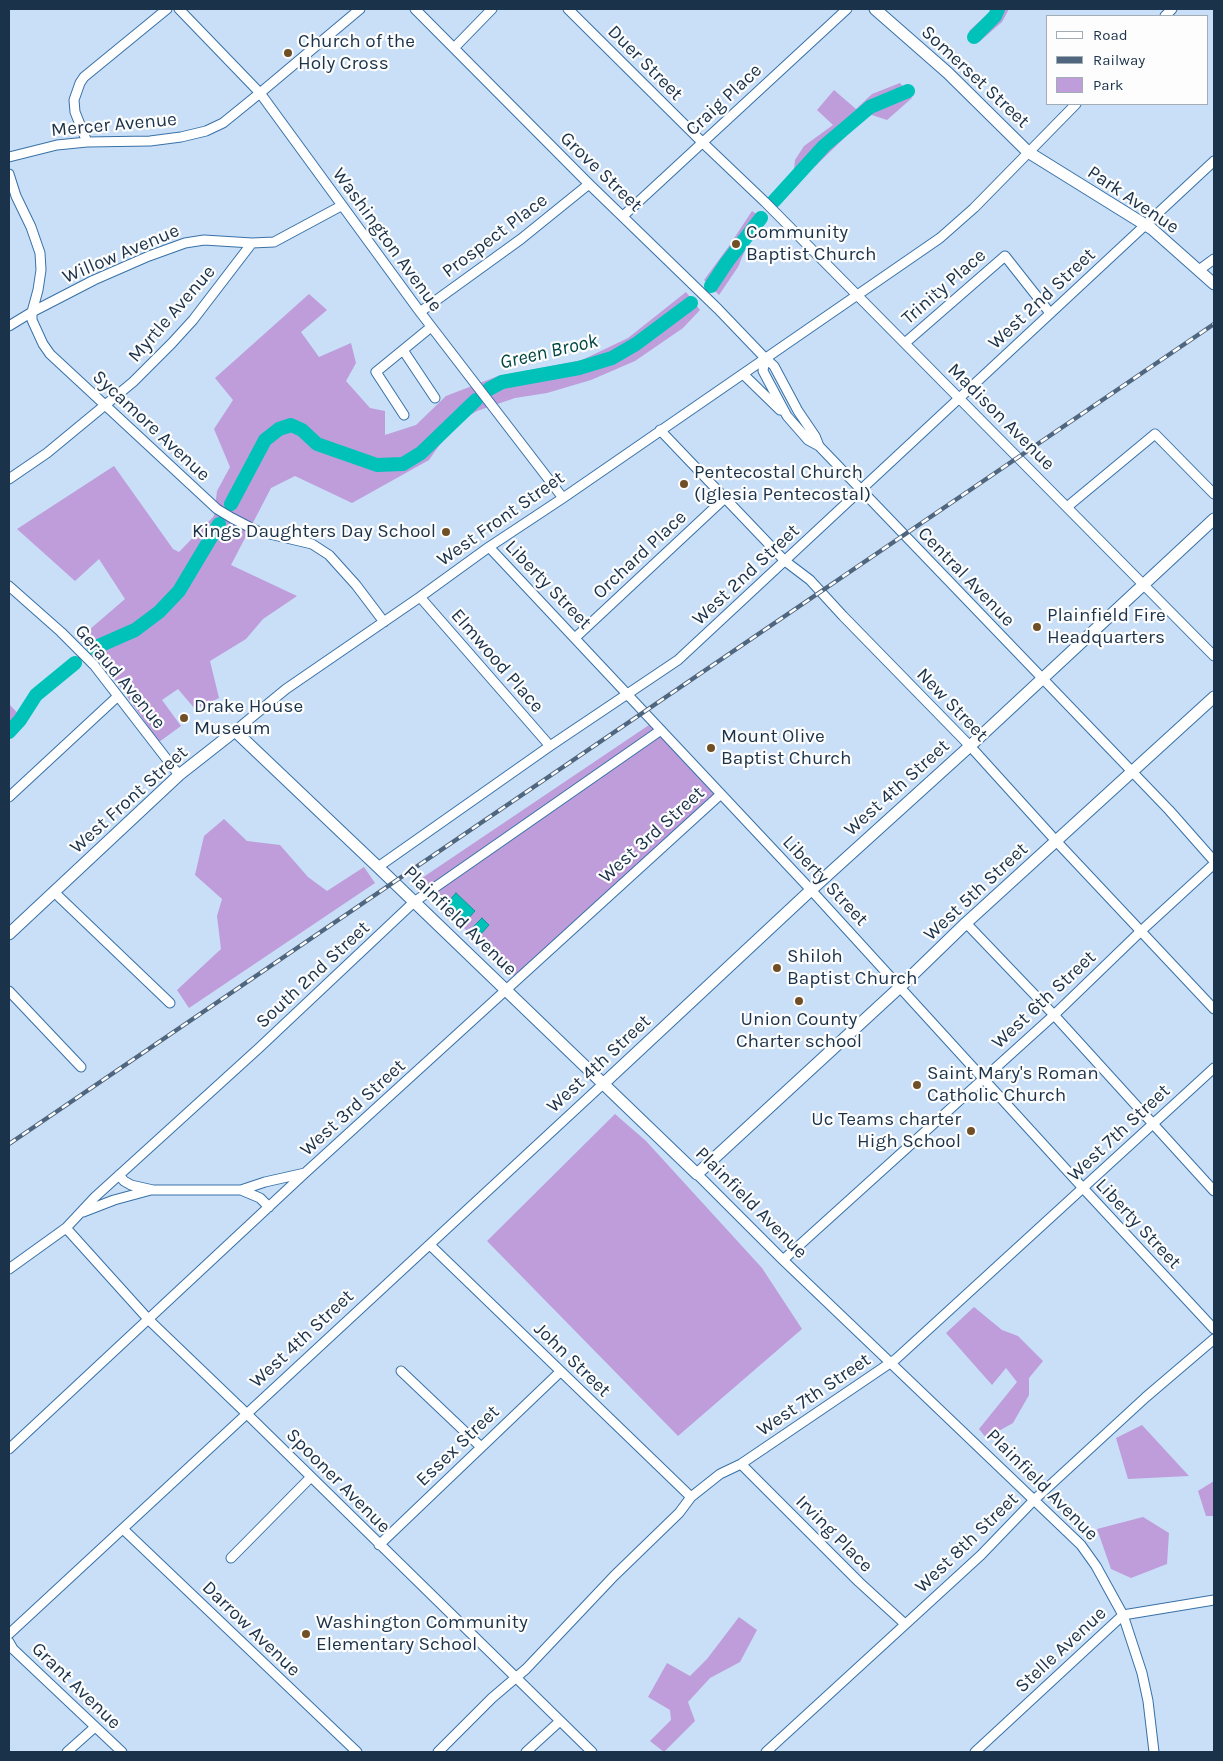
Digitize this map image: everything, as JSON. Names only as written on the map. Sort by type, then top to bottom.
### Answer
[{"type":"main road","name":"Somerset Street","points":[[875,9],[948,73],[1028,152]]},
{"type":"main road","name":"Park Avenue","points":[[1028,152],[1146,225],[1214,284]]},
{"type":"main road","name":"West 4th Street","points":[[603,1084],[1214,519]]},
{"type":"main road","name":"West 5th Street","points":[[697,1174],[900,988],[966,923],[1214,697]]},
{"type":"main road","name":"West Front Street","points":[[9,934],[179,775],[235,731]]},
{"type":"main road","name":"Plainfield Avenue","points":[[235,731],[378,866],[697,1174]]},
{"type":"street","points":[[87,142],[75,112],[74,100],[80,83],[84,77],[167,9]]},
{"type":"street","name":"Washington Avenue","points":[[179,9],[260,93],[431,327],[563,498]]},
{"type":"street","name":"Mercer Avenue","points":[[9,157],[57,145],[87,142],[150,141],[181,138],[206,131],[223,123],[360,9]]},
{"type":"street","name":"Grove Street","points":[[415,9],[765,358]]},
{"type":"street","points":[[454,48],[492,9]]},
{"type":"street","name":"Duer Street","points":[[568,9],[765,202]]},
{"type":"street","name":"Craig Place","points":[[623,216],[847,9]]},
{"type":"street","name":"West Front Street","points":[[235,731],[286,689],[489,547],[940,238],[974,208],[1075,105]]},
{"type":"street","name":"West 2nd Street","points":[[378,866],[550,746],[678,660],[1214,161]]},
{"type":"street","points":[[9,174],[16,196],[31,227],[40,253],[41,270],[32,312]]},
{"type":"street","name":"Prospect Place","points":[[420,312],[521,239],[589,184]]},
{"type":"street","name":"Madison Avenue","points":[[765,202],[1214,656]]},
{"type":"street","points":[[252,244],[274,242],[341,206]]},
{"type":"street","name":"Willow Avenue","points":[[9,326],[32,312],[110,273],[185,243],[204,240],[252,244]]},
{"type":"street","name":"Myrtle Avenue","points":[[9,479],[47,453],[133,382],[172,343],[252,244]]},
{"type":"street","name":"Trinity Place","points":[[905,343],[1005,256],[1050,313]]},
{"type":"street","points":[[1199,270],[1214,259]]},
{"type":"street","name":"Sycamore Avenue","points":[[32,312],[32,320],[50,354],[218,509],[257,531],[312,544],[321,549],[329,555],[356,585],[384,622]]},
{"type":"street","points":[[404,416],[376,372],[431,327]]},
{"type":"street","points":[[403,350],[435,398]]},
{"type":"street","name":"Central Avenue","points":[[765,358],[763,371],[786,416],[808,440],[819,446],[1169,810],[1214,863]]},
{"type":"street","name":"Central Avenue","points":[[765,358],[774,366],[819,446]]},
{"type":"street","points":[[743,374],[786,416]]},
{"type":"street","name":"New Street","points":[[660,430],[785,561],[810,580],[970,746],[1057,842],[1214,1009]]},
{"type":"street","points":[[1067,507],[1155,434],[1214,494]]},
{"type":"street","name":"Orchard Place","points":[[576,637],[726,497]]},
{"type":"street","name":"Liberty Street","points":[[489,547],[576,637],[811,890],[1214,1329]]},
{"type":"street","name":"Geraud Avenue","points":[[9,586],[72,642],[94,665],[179,775]]},
{"type":"street","name":"Elmwood Place","points":[[420,597],[550,746]]},
{"type":"street","points":[[9,797],[118,696]]},
{"type":"street","name":"South 2nd Street","points":[[9,1269],[66,1228],[119,1175],[414,902],[661,730]]},
{"type":"street","name":"West 3rd Street","points":[[9,1449],[305,1173],[721,794]]},
{"type":"street","name":"West 6th Street","points":[[783,1260],[1054,1015],[1214,863]]},
{"type":"street","points":[[54,892],[170,1003]]},
{"type":"street","points":[[966,923],[1054,1015],[1214,1191]]},
{"type":"street","points":[[9,991],[80,1067]]},
{"type":"street","name":"West 7th Street","points":[[438,1752],[492,1698],[526,1669],[614,1576],[679,1513],[691,1497],[720,1474],[741,1464],[892,1362],[1214,1068]]},
{"type":"street","name":"West 4th Street","points":[[9,1634],[603,1084]]},
{"type":"street","points":[[119,1175],[124,1181],[132,1185],[153,1190],[241,1190],[265,1182],[305,1173]]},
{"type":"street","name":"Plainfield Avenue","points":[[697,1174],[783,1260],[892,1362],[1081,1545],[1104,1580],[1123,1615],[1142,1672],[1154,1752]]},
{"type":"street","points":[[80,1213],[114,1200],[153,1190]]},
{"type":"street","points":[[241,1190],[260,1198],[269,1207]]},
{"type":"street","name":"Spooner Avenue","points":[[66,1228],[149,1320],[592,1752]]},
{"type":"street","name":"John Street","points":[[430,1245],[691,1497]]},
{"type":"street","name":"West 8th Street","points":[[766,1752],[981,1555],[1034,1500],[1146,1397],[1214,1339]]},
{"type":"street","points":[[401,1371],[481,1447]]},
{"type":"street","name":"Essex Street","points":[[380,1545],[560,1372]]},
{"type":"street","name":"Irving Place","points":[[741,1464],[859,1582],[905,1624]]},
{"type":"street","points":[[231,1558],[311,1478]]},
{"type":"street","name":"Darrow Avenue","points":[[123,1529],[357,1752]]},
{"type":"street","name":"Stelle Avenue","points":[[975,1752],[1123,1615],[1214,1600]]},
{"type":"street","name":"Grant Avenue","points":[[9,1642],[13,1649],[122,1752]]},
{"type":"street","points":[[526,1752],[560,1721]]},
{"type":"street","points":[[67,1752],[95,1726]]},
{"type":"green space","points":[[993,9],[1009,9],[1002,22],[979,42],[969,31]]},
{"type":"green space","points":[[900,83],[912,98],[887,120],[869,114],[801,180],[794,169],[795,160],[804,146],[833,125],[817,110],[834,90],[856,109],[872,94]]},
{"type":"green space","points":[[752,211],[764,219],[751,236],[738,267],[719,295],[704,280]]},
{"type":"green space","points":[[686,292],[700,310],[683,328],[635,361],[591,380],[547,393],[515,398],[477,411],[462,420],[429,460],[352,503],[295,476],[271,488],[231,565],[297,596],[263,619],[246,639],[210,661],[219,698],[195,709],[178,689],[162,700],[181,726],[159,742],[82,636],[125,599],[99,559],[75,581],[17,529],[114,466],[173,549],[179,552],[214,516],[217,491],[230,467],[214,429],[233,400],[215,378],[309,294],[327,310],[301,332],[319,357],[351,343],[356,363],[346,381],[370,408],[385,411],[385,435],[416,425],[446,396],[498,376],[582,360],[628,338]]},
{"type":"green space","points":[[9,704],[25,721],[9,736]]},
{"type":"green space","points":[[652,723],[718,794],[518,980],[416,882]]},
{"type":"green space","points":[[224,819],[247,841],[280,845],[308,877],[327,891],[364,867],[375,883],[189,1008],[177,990],[221,949],[217,916],[222,899],[195,875],[204,836]]},
{"type":"green space","points":[[615,1114],[646,1141],[762,1268],[802,1329],[678,1436],[487,1241]]},
{"type":"green space","points":[[974,1307],[1002,1330],[1018,1336],[1043,1361],[1029,1378],[1029,1395],[1013,1423],[986,1438],[979,1429],[1017,1382],[1006,1368],[992,1385],[946,1333]]},
{"type":"green space","points":[[1142,1425],[1189,1476],[1128,1479],[1116,1438]]},
{"type":"green space","points":[[1214,1481],[1214,1516],[1206,1516],[1198,1491]]},
{"type":"green space","points":[[1143,1517],[1169,1533],[1167,1564],[1131,1578],[1111,1569],[1097,1529]]},
{"type":"green space","points":[[739,1617],[757,1630],[740,1662],[710,1678],[688,1702],[695,1721],[664,1752],[650,1741],[671,1720],[670,1710],[648,1697],[667,1663],[690,1676],[707,1659]]},
{"type":"shaded area","points":[[456,893],[475,911],[465,922],[446,904]]},
{"type":"shaded area","points":[[482,918],[489,925],[480,935],[472,928]]},
{"type":"waterway","name":"Green Brook","points":[[974,37],[995,16],[998,9]]},
{"type":"waterway","name":"Green Brook","points":[[774,201],[824,146],[870,107],[908,91]]},
{"type":"waterway","name":"Green Brook","points":[[711,286],[761,218]]},
{"type":"waterway","name":"Green Brook","points":[[489,389],[502,382],[579,368],[612,358],[636,344],[691,303]]},
{"type":"waterway","name":"Green Brook","points":[[231,504],[265,440],[279,429],[291,425],[302,430],[317,444],[377,465],[403,464],[421,453],[476,400]]},
{"type":"waterway","name":"Green Brook","points":[[94,648],[135,630],[159,612],[179,591],[219,524]]},
{"type":"waterway","name":"Green Brook","points":[[9,732],[20,720],[36,695],[75,663]]},
{"type":"railway","points":[[9,1144],[1214,324]]},
{"type":"place","name":"Church of the Holy Cross","points":[[288,53]]},
{"type":"place","name":"Community Baptist Church","points":[[736,244]]},
{"type":"place","name":"Pentecostal Church (Iglesia Pentecostal)","points":[[684,484]]},
{"type":"place","name":"Kings Daughters Day School","points":[[446,532]]},
{"type":"place","name":"Plainfield Fire Headquarters","points":[[1037,627]]},
{"type":"place","name":"Drake House Museum","points":[[184,718]]},
{"type":"place","name":"Mount Olive Baptist Church","points":[[711,748]]},
{"type":"place","name":"Shiloh Baptist Church","points":[[777,968]]},
{"type":"place","name":"Union County Charter school","points":[[799,1001]]},
{"type":"place","name":"Saint Mary's Roman Catholic Church","points":[[917,1085]]},
{"type":"place","name":"Uc Teams charter High School","points":[[971,1131]]},
{"type":"place","name":"Washington Community Elementary School","points":[[306,1634]]}]
